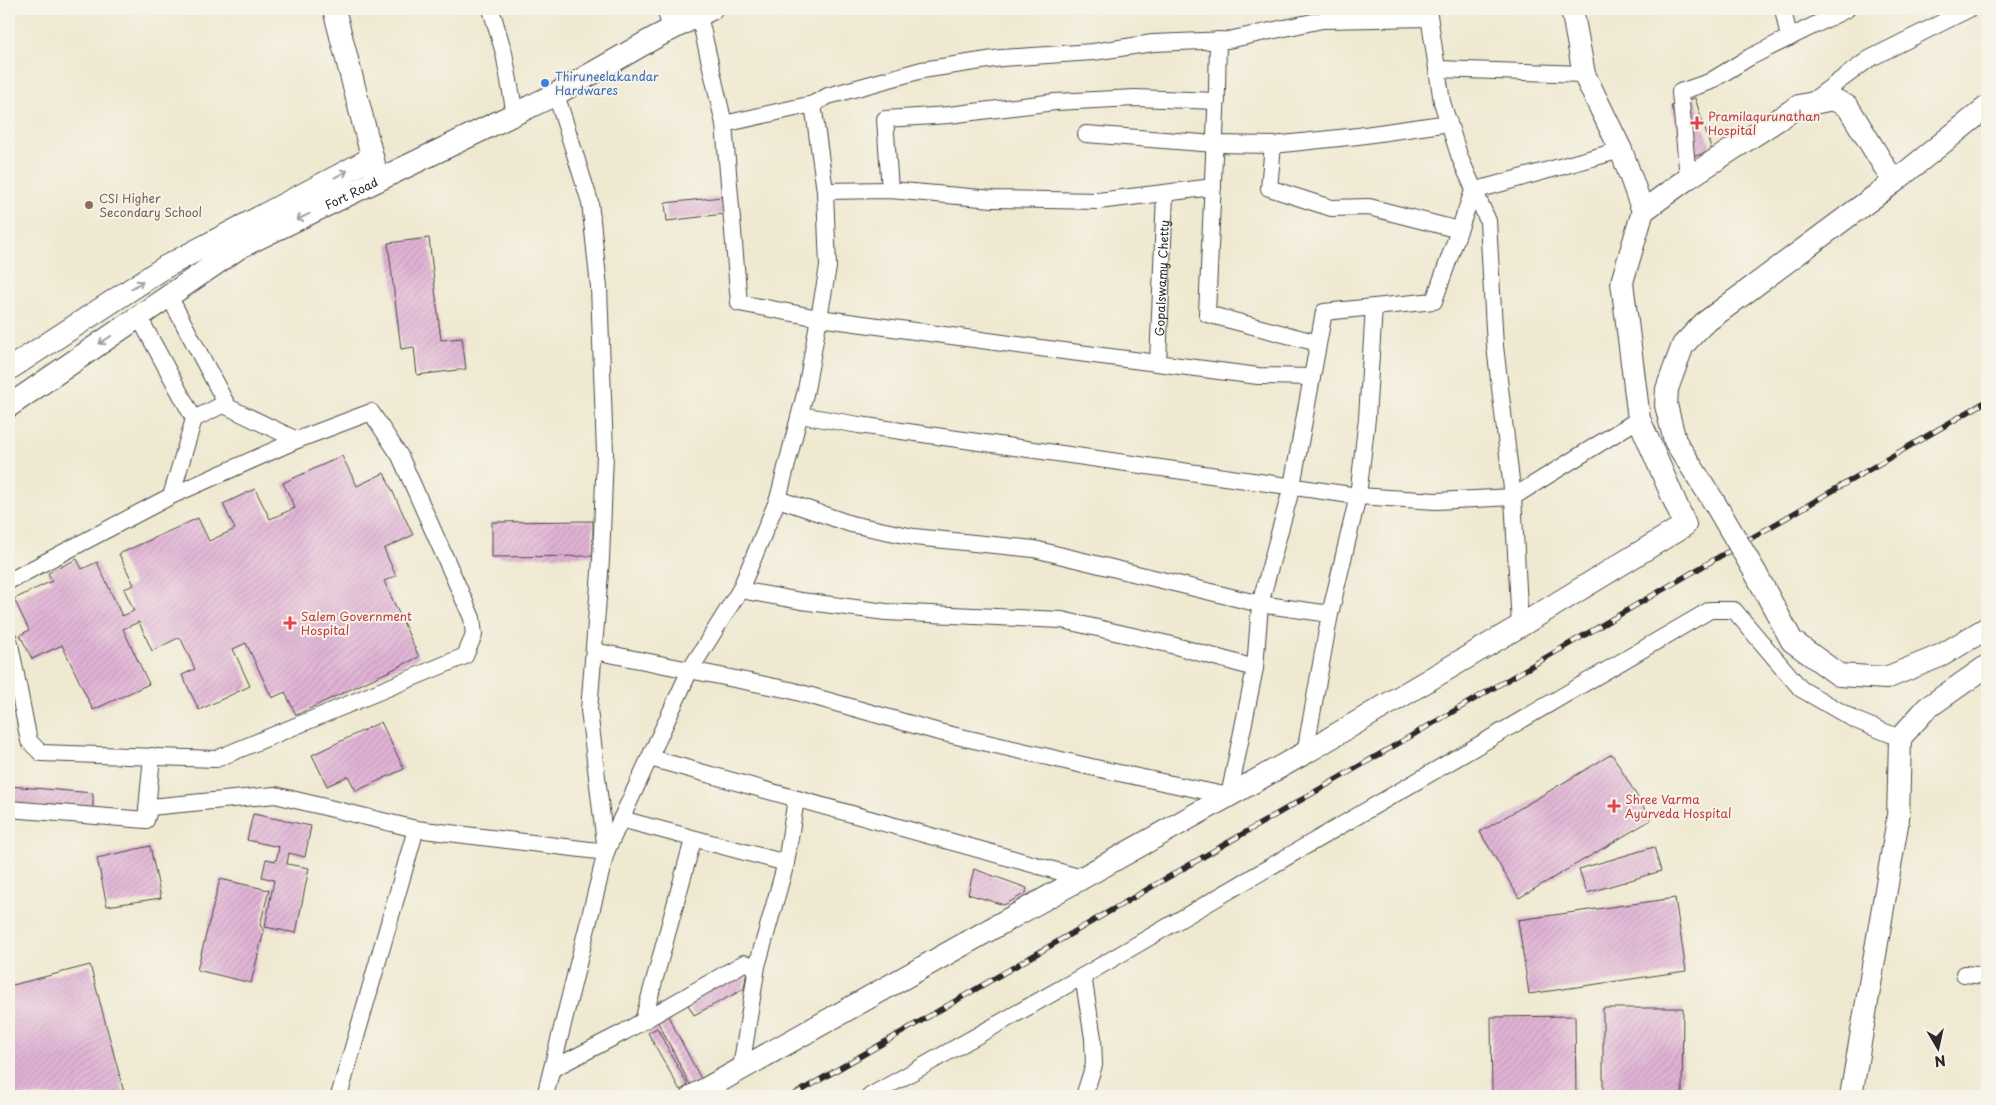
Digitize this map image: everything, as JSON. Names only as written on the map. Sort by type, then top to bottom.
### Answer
[{"type":"street","points":[[334,9],[378,181]]},
{"type":"street","points":[[491,9],[504,53],[515,114]]},
{"type":"street","points":[[693,1096],[1305,753],[1520,626],[1686,524],[1639,419],[1622,282],[1643,211],[1620,150],[1584,74],[1572,9]]},
{"type":"street","points":[[1783,9],[1789,38]]},
{"type":"street","points":[[1688,178],[1680,92],[1709,82],[1750,57],[1847,9]]},
{"type":"street","points":[[1810,102],[1869,59],[1968,9]]},
{"type":"street","points":[[705,12],[724,124],[740,303],[819,318],[1258,376],[1312,377]]},
{"type":"street","name":"Fort Road","points":[[9,406],[240,248],[556,94],[668,19],[705,12]]},
{"type":"street","points":[[724,124],[813,104],[828,96],[922,70],[1001,58],[1094,52],[1153,43],[1228,40],[1322,20],[1428,14],[1442,102],[1460,158],[1488,221],[1495,346],[1513,497],[1520,626]]},
{"type":"street","points":[[1218,40],[1207,314],[1318,343]]},
{"type":"street","points":[[1437,69],[1584,74]]},
{"type":"street","points":[[556,94],[590,202],[599,287],[605,453],[601,560],[589,710],[606,852]]},
{"type":"street","points":[[890,190],[885,119],[949,115],[1073,101],[1135,98],[1217,101]]},
{"type":"street","points":[[1643,211],[1688,178],[1799,106],[1810,102],[1833,99],[1848,107],[1894,182]]},
{"type":"street","points":[[545,1096],[606,852],[690,670],[740,590],[778,498],[806,390],[828,267],[825,191],[813,104]]},
{"type":"street","points":[[1987,107],[1894,182],[1702,324],[1683,345],[1667,389],[1668,418],[1676,441],[1718,510],[1792,641],[1839,675],[1886,678],[1942,655],[1987,628]]},
{"type":"street","points":[[1086,134],[1215,144],[1273,145],[1358,136],[1449,122]]},
{"type":"street","points":[[1273,145],[1269,188],[1331,208],[1369,207],[1459,230]]},
{"type":"street","points":[[1474,190],[1620,150]]},
{"type":"street","points":[[9,369],[164,267],[372,158]]},
{"type":"street","points":[[825,191],[890,190],[993,199],[1098,201],[1213,187]]},
{"type":"street","points":[[1229,796],[1255,668],[1260,604],[1292,486],[1324,312],[1434,301],[1474,190]]},
{"type":"street","name":"Gopalswamy Chetty","points":[[1158,363],[1165,194]]},
{"type":"street","points":[[169,296],[228,407],[297,440]]},
{"type":"street","points":[[1305,753],[1330,614],[1358,496],[1367,418],[1374,307]]},
{"type":"street","points":[[139,317],[194,419],[171,496]]},
{"type":"street","points":[[194,419],[226,403]]},
{"type":"street","points":[[9,581],[171,496],[297,440],[371,412],[400,456],[472,618],[474,635],[464,656],[216,759],[41,752],[29,741],[9,639]]},
{"type":"street","points":[[800,415],[1358,496],[1436,501],[1513,497],[1639,419]]},
{"type":"street","points":[[778,498],[851,524],[914,537],[1034,549],[1260,604],[1330,614]]},
{"type":"street","points":[[740,590],[801,601],[886,612],[1062,620],[1168,644],[1255,668]]},
{"type":"street","points":[[870,1096],[1082,976],[1710,610],[1734,610],[1801,689],[1855,720],[1900,738]]},
{"type":"street","points":[[594,651],[790,690],[939,732],[1229,796]]},
{"type":"street","points":[[1850,1096],[1898,820],[1900,738],[1927,708],[1987,666]]},
{"type":"street","points":[[146,820],[152,756]]},
{"type":"street","points":[[650,758],[1082,878]]},
{"type":"street","points":[[146,820],[150,807],[274,795],[416,829],[606,852]]},
{"type":"street","points":[[741,1068],[757,966],[786,863],[796,799]]},
{"type":"street","points":[[9,809],[146,820]]},
{"type":"street","points":[[621,819],[693,840],[786,863]]},
{"type":"street","points":[[339,1096],[416,829]]},
{"type":"street","points":[[643,1021],[693,840]]},
{"type":"street","points":[[552,1069],[643,1021],[744,963],[757,966]]},
{"type":"street","points":[[1964,974],[1987,976]]},
{"type":"street","points":[[1082,976],[1093,1038],[1094,1065],[1084,1096]]},
{"type":"building","points":[[1695,98],[1712,151],[1688,158],[1671,106]]},
{"type":"building","points":[[722,197],[724,214],[667,221],[665,203]]},
{"type":"building","points":[[429,238],[441,340],[462,338],[466,369],[417,375],[414,347],[401,349],[388,243]]},
{"type":"building","points":[[342,456],[357,486],[384,473],[413,535],[384,549],[396,576],[384,581],[419,657],[296,715],[285,692],[272,698],[246,643],[233,649],[250,686],[199,710],[182,675],[195,669],[180,637],[152,651],[139,622],[123,629],[149,684],[93,710],[62,645],[32,659],[20,635],[29,630],[14,599],[52,581],[48,573],[77,559],[82,569],[97,562],[122,616],[134,611],[124,589],[134,585],[119,554],[198,518],[209,541],[235,529],[223,504],[255,489],[270,519],[295,508],[283,483]]},
{"type":"building","points":[[593,521],[593,556],[492,557],[492,522]]},
{"type":"building","points":[[381,722],[404,769],[356,791],[348,776],[327,786],[312,755]]},
{"type":"building","points":[[1612,754],[1651,820],[1519,898],[1480,832]]},
{"type":"building","points":[[9,786],[93,793],[93,811],[9,804]]},
{"type":"building","points":[[253,814],[311,826],[305,857],[289,853],[287,864],[309,868],[296,933],[265,927],[274,880],[262,877],[266,859],[276,861],[279,847],[247,840]]},
{"type":"building","points":[[150,846],[161,898],[107,906],[97,858]]},
{"type":"building","points":[[1654,847],[1661,871],[1587,893],[1579,869]]},
{"type":"building","points":[[974,869],[1027,888],[1026,893],[1004,905],[968,894]]},
{"type":"building","points":[[220,879],[269,890],[260,925],[264,931],[251,983],[197,970]]},
{"type":"building","points":[[1675,898],[1686,971],[1529,994],[1518,920]]},
{"type":"building","points":[[90,965],[125,1096],[9,1096],[9,1004],[12,1003],[9,986]]},
{"type":"building","points":[[747,969],[744,989],[694,1015],[687,1003]]},
{"type":"building","points":[[1603,1008],[1683,1008],[1682,1096],[1603,1096]]},
{"type":"building","points":[[667,1014],[701,1079],[690,1085],[657,1020]]},
{"type":"building","points":[[1575,1016],[1576,1096],[1492,1096],[1491,1017]]},
{"type":"building","points":[[657,1028],[688,1086],[680,1090],[648,1033]]},
{"type":"railway","points":[[792,1096],[1987,401]]},
{"type":"place","name":"Thiruneelakandar Hardwares","points":[[545,83]]},
{"type":"place","name":"Pramilagurunathan Hospital","points":[[1697,123]]},
{"type":"place","name":"CSI Higher Secondary School","points":[[89,205]]},
{"type":"place","name":"Salem Government Hospital","points":[[290,623]]},
{"type":"place","name":"Shree Varma Ayurveda Hospital","points":[[1614,806]]}]
